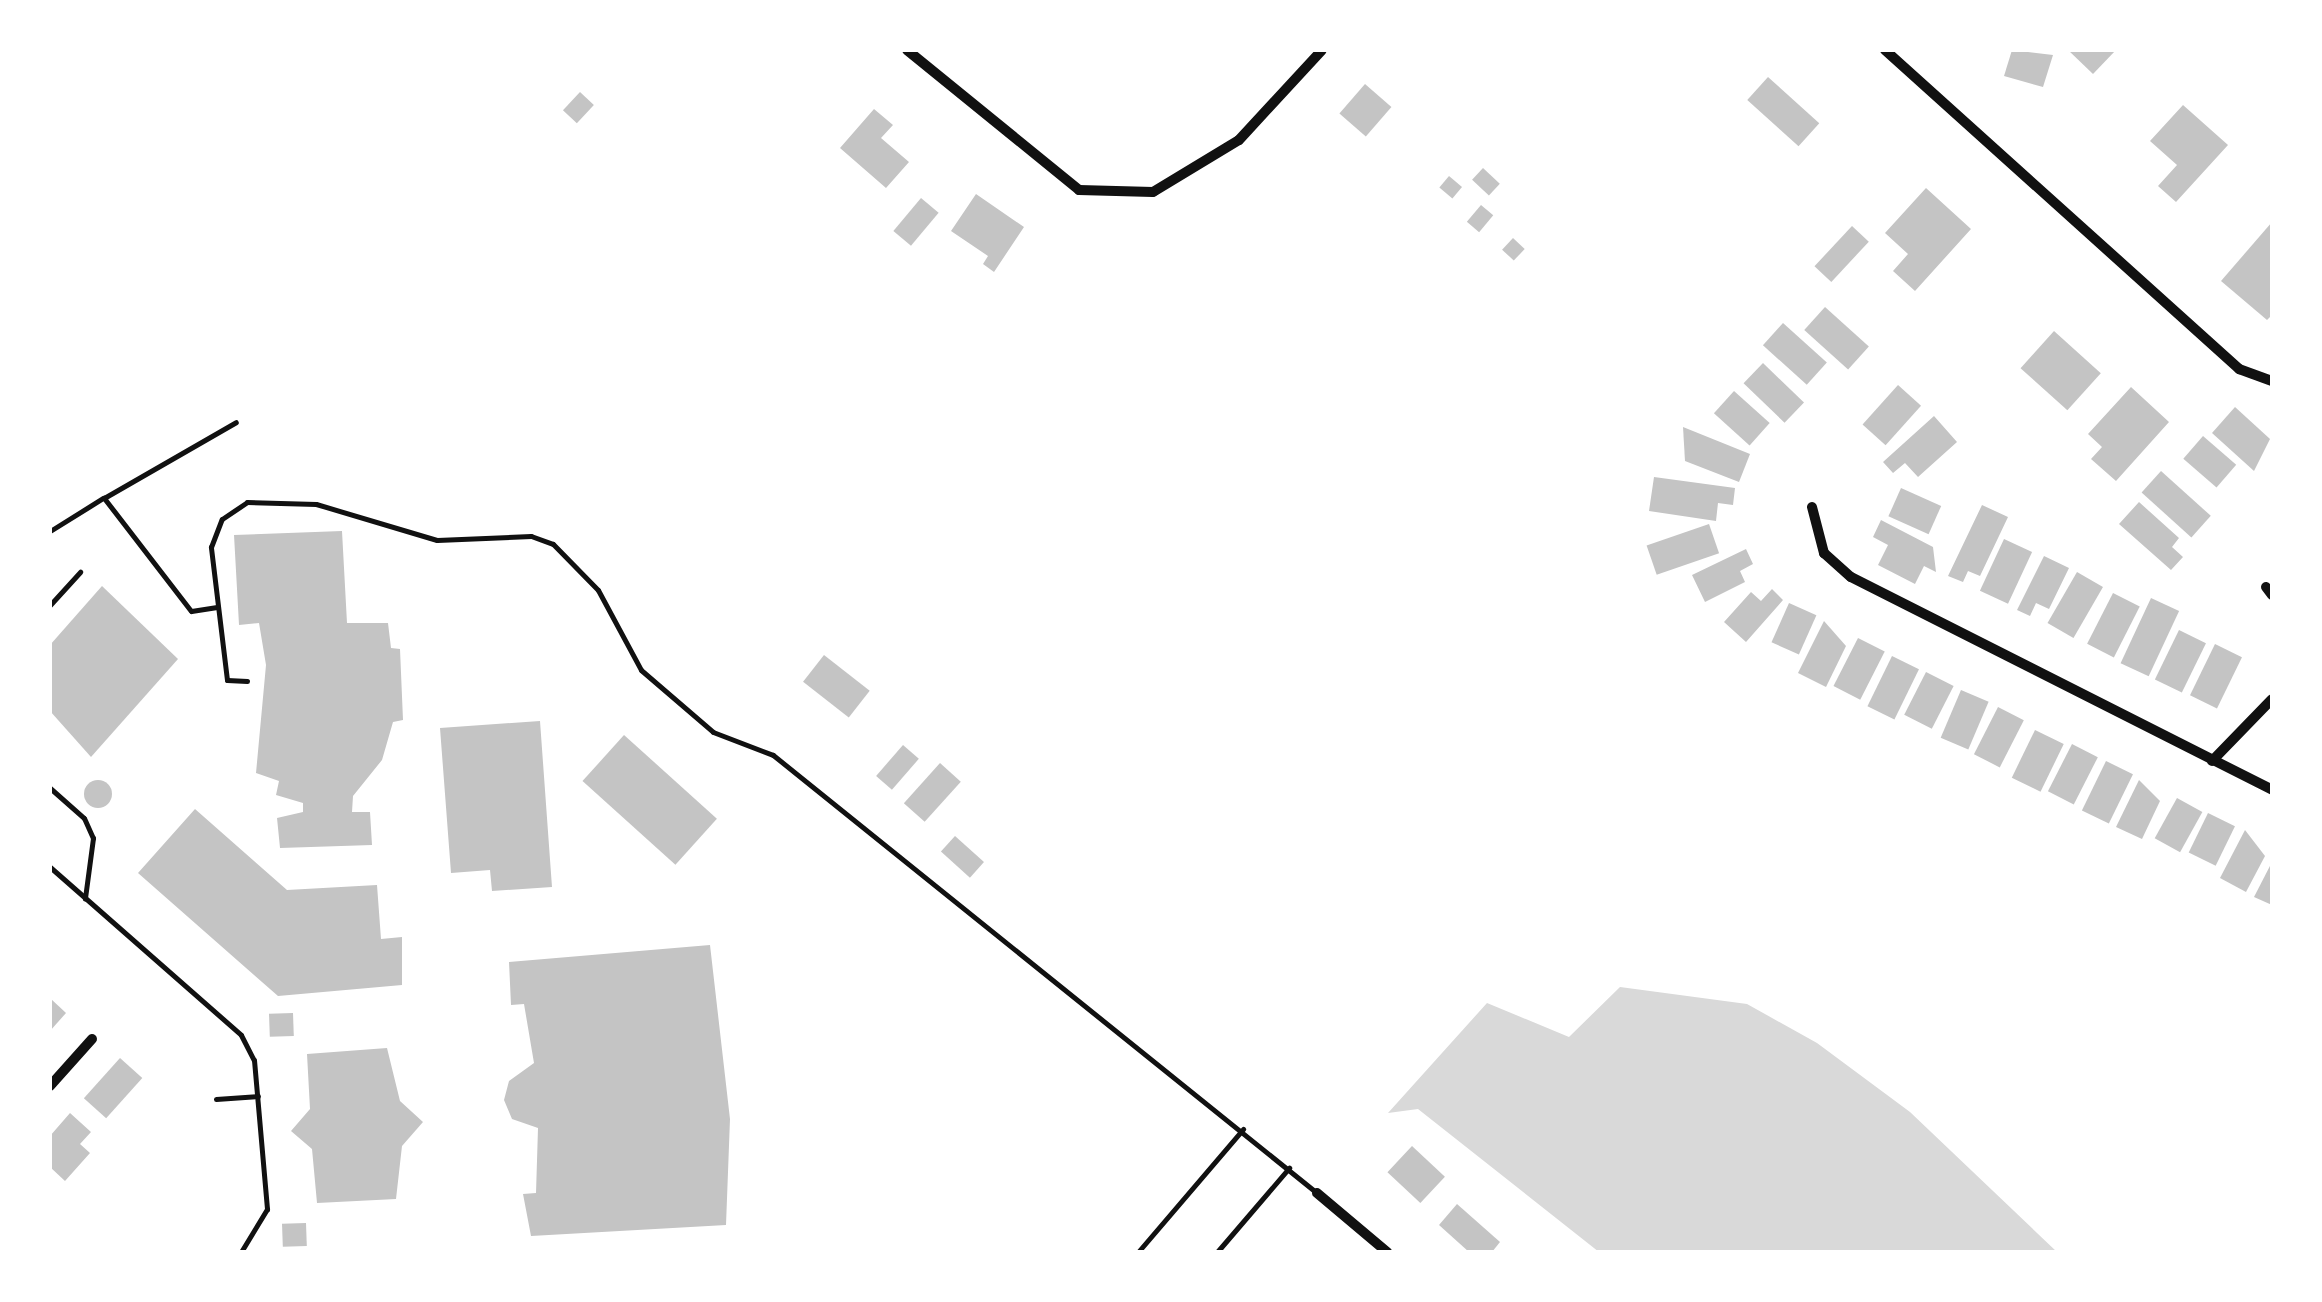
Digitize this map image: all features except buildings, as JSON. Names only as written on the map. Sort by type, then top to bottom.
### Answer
[{"type":"street","points":[[907,50],[1079,190],[1153,192],[1239,140],[1322,50]]},
{"type":"street","points":[[1885,50],[2239,369],[2272,381]]},
{"type":"street","points":[[1812,507],[1824,553],[1851,577],[2272,790]]},
{"type":"street","points":[[2212,761],[2272,699]]},
{"type":"street","points":[[50,1086],[92,1039]]},
{"type":"street","points":[[1317,1193],[1387,1252]]},
{"type":"lane","points":[[50,531],[236,422]]},
{"type":"lane","points":[[104,498],[191,611],[218,607]]},
{"type":"lane","points":[[247,682],[228,680],[210,547],[222,519],[247,502],[316,504],[437,540],[531,536],[553,544],[598,590],[640,670],[713,732],[773,755],[1243,1129],[1317,1193]]},
{"type":"lane","points":[[50,605],[80,572]]},
{"type":"lane","points":[[50,788],[84,818],[93,838],[86,898]]},
{"type":"lane","points":[[50,867],[240,1034],[258,1096],[268,1209],[241,1252]]},
{"type":"lane","points":[[216,1098],[258,1096]]},
{"type":"lane","points":[[1138,1252],[1243,1129]]},
{"type":"lane","points":[[1217,1252],[1289,1168]]},
{"type":"shaded area","points":[[1620,987],[1747,1004],[1817,1043],[1910,1112],[2057,1252],[1599,1252],[1418,1109],[1388,1113],[1487,1003],[1569,1037]]}]
